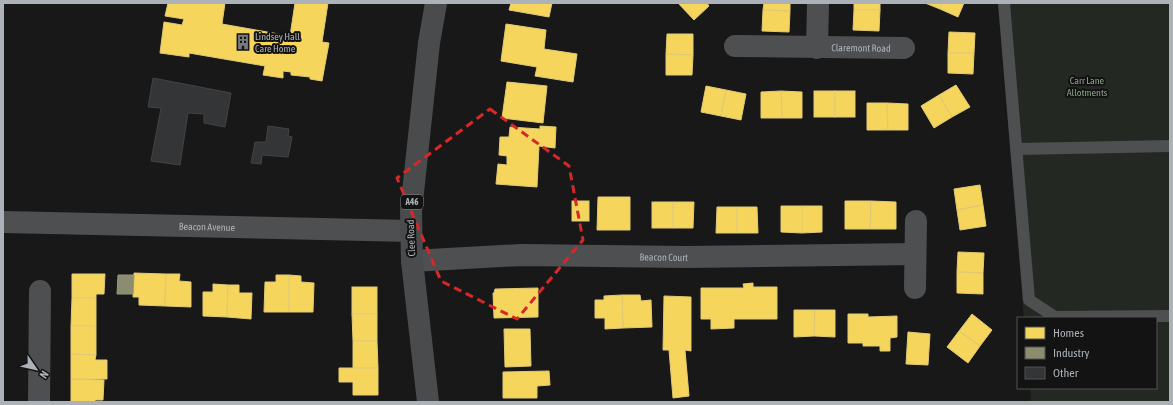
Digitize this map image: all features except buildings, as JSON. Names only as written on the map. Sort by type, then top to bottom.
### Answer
[{"type":"main road","name":"Clee Road","points":[[428,402],[412,261],[410,211],[429,43],[436,3]]},
{"type":"street","name":"Claremont Road","points":[[817,48],[818,3]]},
{"type":"street","name":"Claremont Road","points":[[735,46],[904,48]]},
{"type":"street","points":[[915,288],[916,221]]},
{"type":"street","name":"Beacon Avenue","points":[[3,222],[411,231]]},
{"type":"street","name":"Beacon Court","points":[[412,261],[522,255],[687,257],[915,254]]},
{"type":"street","points":[[39,402],[40,291]]},
{"type":"lane","points":[[1004,3],[1029,300],[1055,317],[1170,316]]},
{"type":"lane","points":[[1017,150],[1170,146]]},
{"type":"highlighted area","points":[[490,109],[569,166],[583,240],[517,319],[441,281],[397,178]]},
{"type":"green space","name":"Carr Lane Allotments","points":[[998,3],[1170,3],[1170,402],[1031,402],[1030,389],[1157,389],[1157,317],[1024,317]]},
{"type":"place","name":"Lindsey Hall Care Home","points":[[243,42]]}]
